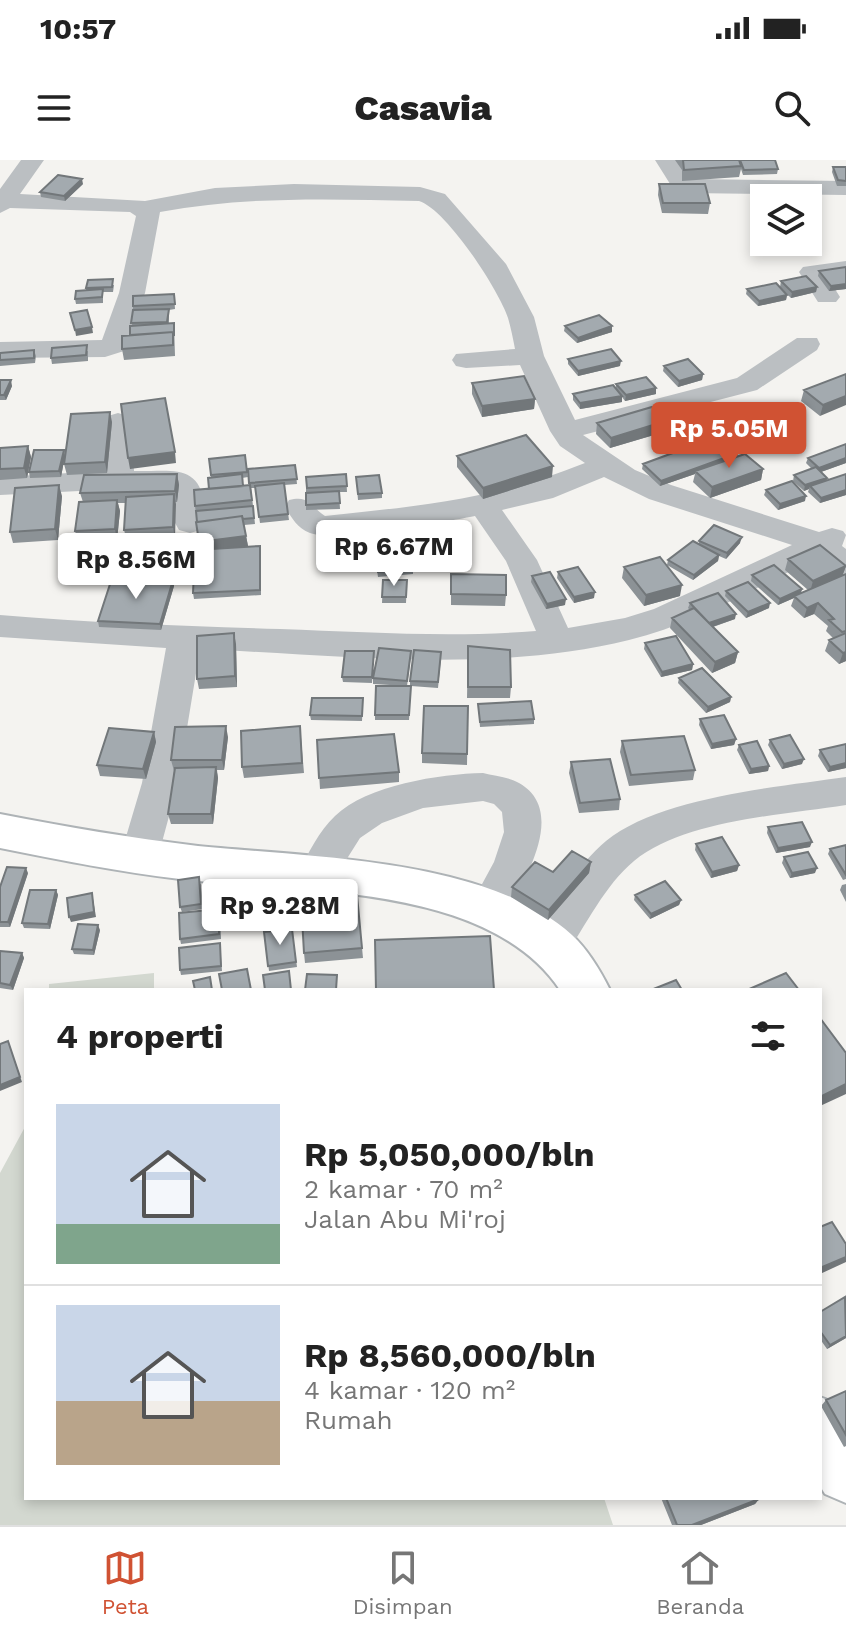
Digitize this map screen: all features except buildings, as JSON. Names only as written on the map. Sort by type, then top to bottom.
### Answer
[{"type":"street","points":[[2,204],[33,160]]},
{"type":"street","points":[[666,160],[680,182],[688,186],[750,187]]},
{"type":"street","points":[[785,160],[788,184]]},
{"type":"street","points":[[822,188],[846,188]]},
{"type":"street","points":[[2,204],[143,208],[230,194],[294,191],[420,194],[437,199],[493,264],[521,317],[530,356],[570,440],[605,466],[660,492],[833,538]]},
{"type":"street","points":[[0,350],[105,349],[114,345],[132,293],[149,213],[143,208]]},
{"type":"street","points":[[827,297],[812,272],[846,269]]},
{"type":"street","points":[[564,431],[736,387],[807,344]]},
{"type":"street","points":[[466,360],[530,356]]},
{"type":"street","points":[[118,422],[119,480]]},
{"type":"street","points":[[300,507],[308,519],[321,526],[437,514],[542,491],[605,466]]},
{"type":"street","points":[[0,486],[119,480],[184,484],[190,523]]},
{"type":"street","points":[[483,505],[521,560],[557,641]]},
{"type":"street","points":[[833,538],[846,566]]},
{"type":"street","points":[[0,626],[185,637],[482,647],[557,641],[627,629],[666,617],[833,538]]},
{"type":"street","points":[[139,857],[160,783],[185,637]]},
{"type":"street","points":[[317,873],[350,824],[380,805],[441,789],[484,785],[507,794],[519,807],[523,831],[508,874],[488,910]]},
{"type":"street","points":[[551,944],[618,852],[639,838],[684,821],[842,798]]},
{"type":"street","points":[[0,831],[139,857],[387,882],[488,910],[528,929],[551,944],[584,988]]},
{"type":"street","points":[[822,1430],[846,1473]]},
{"type":"shaded area","points":[[154,973],[154,988],[49,988],[49,984]]},
{"type":"shaded area","points":[[24,1129],[24,1500],[605,1500],[613,1525],[0,1525],[0,1173]]}]
